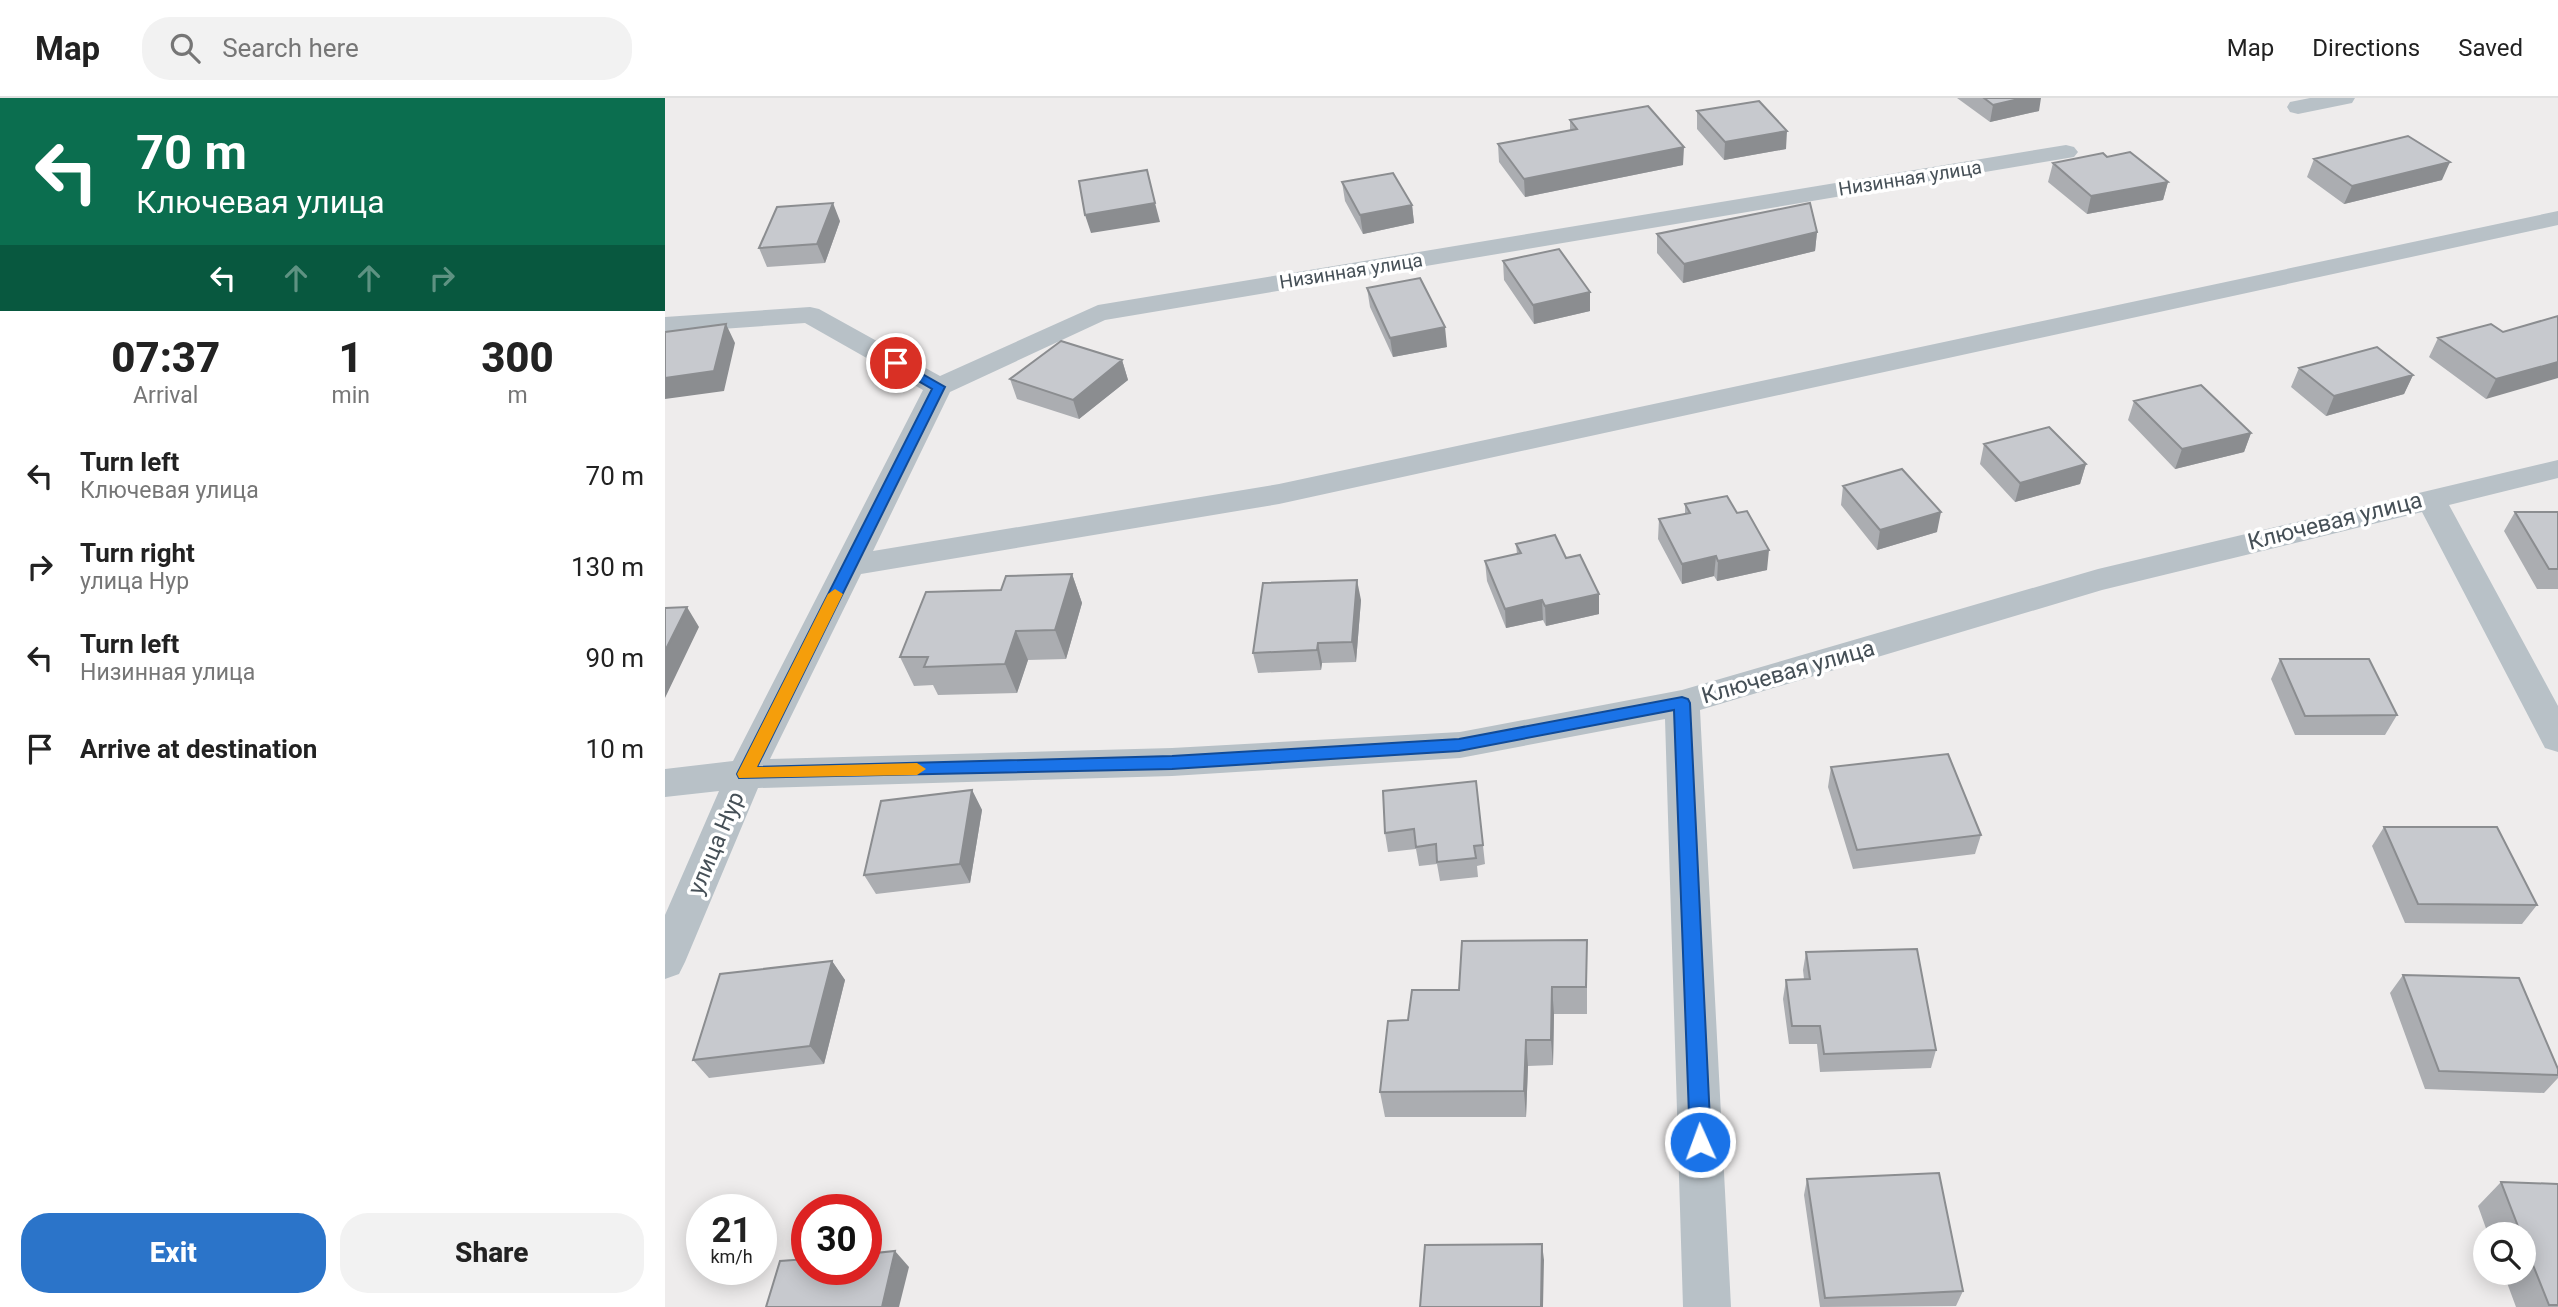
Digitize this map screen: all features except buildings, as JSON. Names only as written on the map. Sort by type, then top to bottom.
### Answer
[{"type":"street","points":[[2298,107],[2344,98]]},
{"type":"street","name":"Низинная улица","points":[[939,387],[1098,313],[2066,152]]},
{"type":"street","points":[[850,565],[1279,494],[2558,218]]},
{"type":"street","points":[[665,325],[810,315],[939,387]]},
{"type":"street","name":"улица Нур","points":[[665,962],[745,774],[939,387]]},
{"type":"street","name":"Ключевая улица","points":[[665,783],[745,774],[1172,762],[1459,745],[1682,703],[2098,580],[2558,469]]},
{"type":"street","points":[[2430,498],[2558,740]]},
{"type":"street","points":[[1682,703],[1707,1307]]},
{"type":"slow traffic","points":[[835,594],[745,774],[917,769]]},
{"type":"route","points":[[896,363],[939,387],[745,774],[1172,762],[1459,745],[1682,703],[1700,1142]]}]
